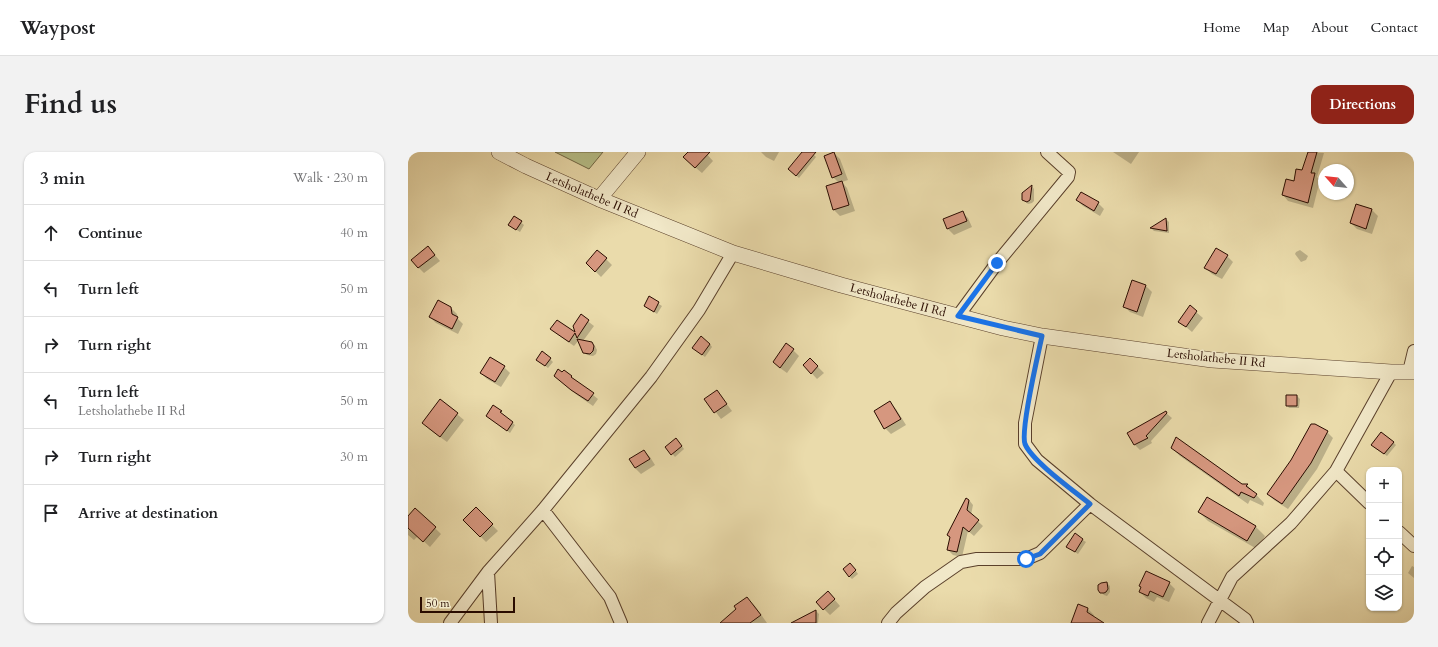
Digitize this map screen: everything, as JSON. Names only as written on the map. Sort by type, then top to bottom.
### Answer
[{"type":"street","name":"Letsholathebe II Rd","points":[[499,152],[599,199],[733,253],[841,285],[958,316],[1042,336],[1212,360],[1391,372],[1411,372]]},
{"type":"street","points":[[599,199],[638,152]]},
{"type":"street","points":[[958,316],[997,263],[1068,177],[1069,172],[1047,152]]},
{"type":"street","points":[[450,623],[488,572],[543,510],[651,377],[699,310],[733,253]]},
{"type":"street","points":[[1042,336],[1025,423],[1025,444],[1037,460],[1090,504],[1219,600],[1247,623]]},
{"type":"street","points":[[1411,372],[1414,351]]},
{"type":"street","points":[[1208,623],[1232,577],[1291,523],[1336,471],[1391,372]]},
{"type":"street","points":[[1336,471],[1366,500]]},
{"type":"street","points":[[888,623],[925,587],[961,562],[977,559],[1026,559],[1040,554],[1090,504]]},
{"type":"street","points":[[543,510],[610,597],[621,623]]},
{"type":"street","points":[[1402,535],[1414,546]]},
{"type":"street","points":[[488,572],[491,623]]},
{"type":"green space","points":[[555,152],[603,152],[589,169]]},
{"type":"building","points":[[688,152],[710,152],[695,168],[683,157]]},
{"type":"building","points":[[802,152],[816,152],[796,176],[788,169]]},
{"type":"building","points":[[834,152],[842,174],[832,178],[824,156]]},
{"type":"building","points":[[1308,152],[1317,152],[1311,173],[1315,173],[1308,203],[1282,195],[1286,179],[1294,181],[1296,169],[1302,170]]},
{"type":"building","points":[[842,181],[849,205],[833,210],[826,186]]},
{"type":"building","points":[[1032,185],[1030,200],[1027,202],[1022,200],[1022,193]]},
{"type":"building","points":[[1081,192],[1099,202],[1094,211],[1076,200]]},
{"type":"building","points":[[1356,204],[1372,209],[1366,229],[1350,223]]},
{"type":"building","points":[[963,211],[967,221],[947,229],[943,219]]},
{"type":"building","points":[[514,216],[522,221],[516,230],[508,225]]},
{"type":"building","points":[[1166,218],[1167,231],[1150,228]]},
{"type":"building","points":[[428,246],[435,255],[418,268],[411,260]]},
{"type":"building","points":[[1216,248],[1228,255],[1216,274],[1204,268]]},
{"type":"building","points":[[597,250],[607,258],[595,272],[586,263]]},
{"type":"building","points":[[1132,280],[1146,285],[1137,312],[1123,307]]},
{"type":"building","points":[[649,296],[659,302],[654,312],[644,306]]},
{"type":"building","points":[[438,300],[451,307],[452,314],[458,317],[452,329],[429,317]]},
{"type":"building","points":[[1190,305],[1197,311],[1186,327],[1178,322]]},
{"type":"building","points":[[581,314],[589,320],[577,338],[575,333],[569,342],[550,329],[557,320],[575,332],[573,326]]},
{"type":"building","points":[[701,336],[710,344],[702,355],[692,348]]},
{"type":"building","points":[[577,339],[592,342],[594,346],[593,351],[590,354],[583,353]]},
{"type":"building","points":[[786,343],[794,349],[780,368],[773,362]]},
{"type":"building","points":[[542,351],[551,358],[545,366],[536,360]]},
{"type":"building","points":[[490,357],[505,366],[495,382],[480,373]]},
{"type":"building","points":[[810,358],[818,366],[811,374],[803,365]]},
{"type":"building","points":[[558,369],[562,372],[564,370],[572,376],[571,377],[594,393],[588,401],[571,390],[554,376]]},
{"type":"building","points":[[717,390],[727,404],[714,413],[704,399]]},
{"type":"building","points":[[1286,395],[1297,395],[1297,406],[1286,406]]},
{"type":"building","points":[[440,399],[458,413],[440,437],[422,423]]},
{"type":"building","points":[[890,401],[901,419],[884,429],[874,411]]},
{"type":"building","points":[[493,405],[502,411],[500,412],[513,422],[507,431],[486,416]]},
{"type":"building","points":[[1166,411],[1167,413],[1146,436],[1148,438],[1134,445],[1127,433]]},
{"type":"building","points":[[1311,424],[1315,424],[1328,431],[1311,463],[1282,504],[1267,494],[1291,460]]},
{"type":"building","points":[[1381,432],[1394,442],[1384,454],[1371,445]]},
{"type":"building","points":[[1176,437],[1242,484],[1248,484],[1246,486],[1257,494],[1254,498],[1241,492],[1239,496],[1171,448]]},
{"type":"building","points":[[676,438],[682,446],[671,455],[665,447]]},
{"type":"building","points":[[644,450],[650,459],[635,468],[629,459]]},
{"type":"building","points":[[1207,497],[1256,526],[1247,541],[1198,512]]},
{"type":"building","points":[[966,498],[969,500],[967,510],[979,520],[969,532],[963,527],[957,552],[947,550],[950,537],[947,535]]},
{"type":"building","points":[[476,507],[493,524],[480,537],[463,520]]},
{"type":"building","points":[[415,508],[436,527],[423,542],[408,528],[408,516]]},
{"type":"building","points":[[1075,533],[1083,539],[1075,552],[1066,547]]},
{"type":"building","points":[[850,563],[856,570],[849,577],[843,569]]},
{"type":"building","points":[[1146,571],[1170,582],[1163,597],[1150,591],[1148,596],[1139,592],[1141,587],[1139,586]]},
{"type":"building","points":[[1107,582],[1108,589],[1104,593],[1100,593],[1098,590],[1098,585]]},
{"type":"building","points":[[828,591],[835,599],[823,610],[816,602]]},
{"type":"building","points":[[747,597],[761,615],[750,623],[720,623],[736,609],[734,606]]},
{"type":"building","points":[[1078,604],[1088,608],[1087,612],[1104,623],[1071,623]]},
{"type":"building","points":[[816,610],[816,623],[791,623]]},
{"type":"route","points":[[997,263],[958,316],[1003,328],[1042,336],[1025,423],[1025,444],[1037,460],[1090,504],[1040,554],[1026,559]]}]
